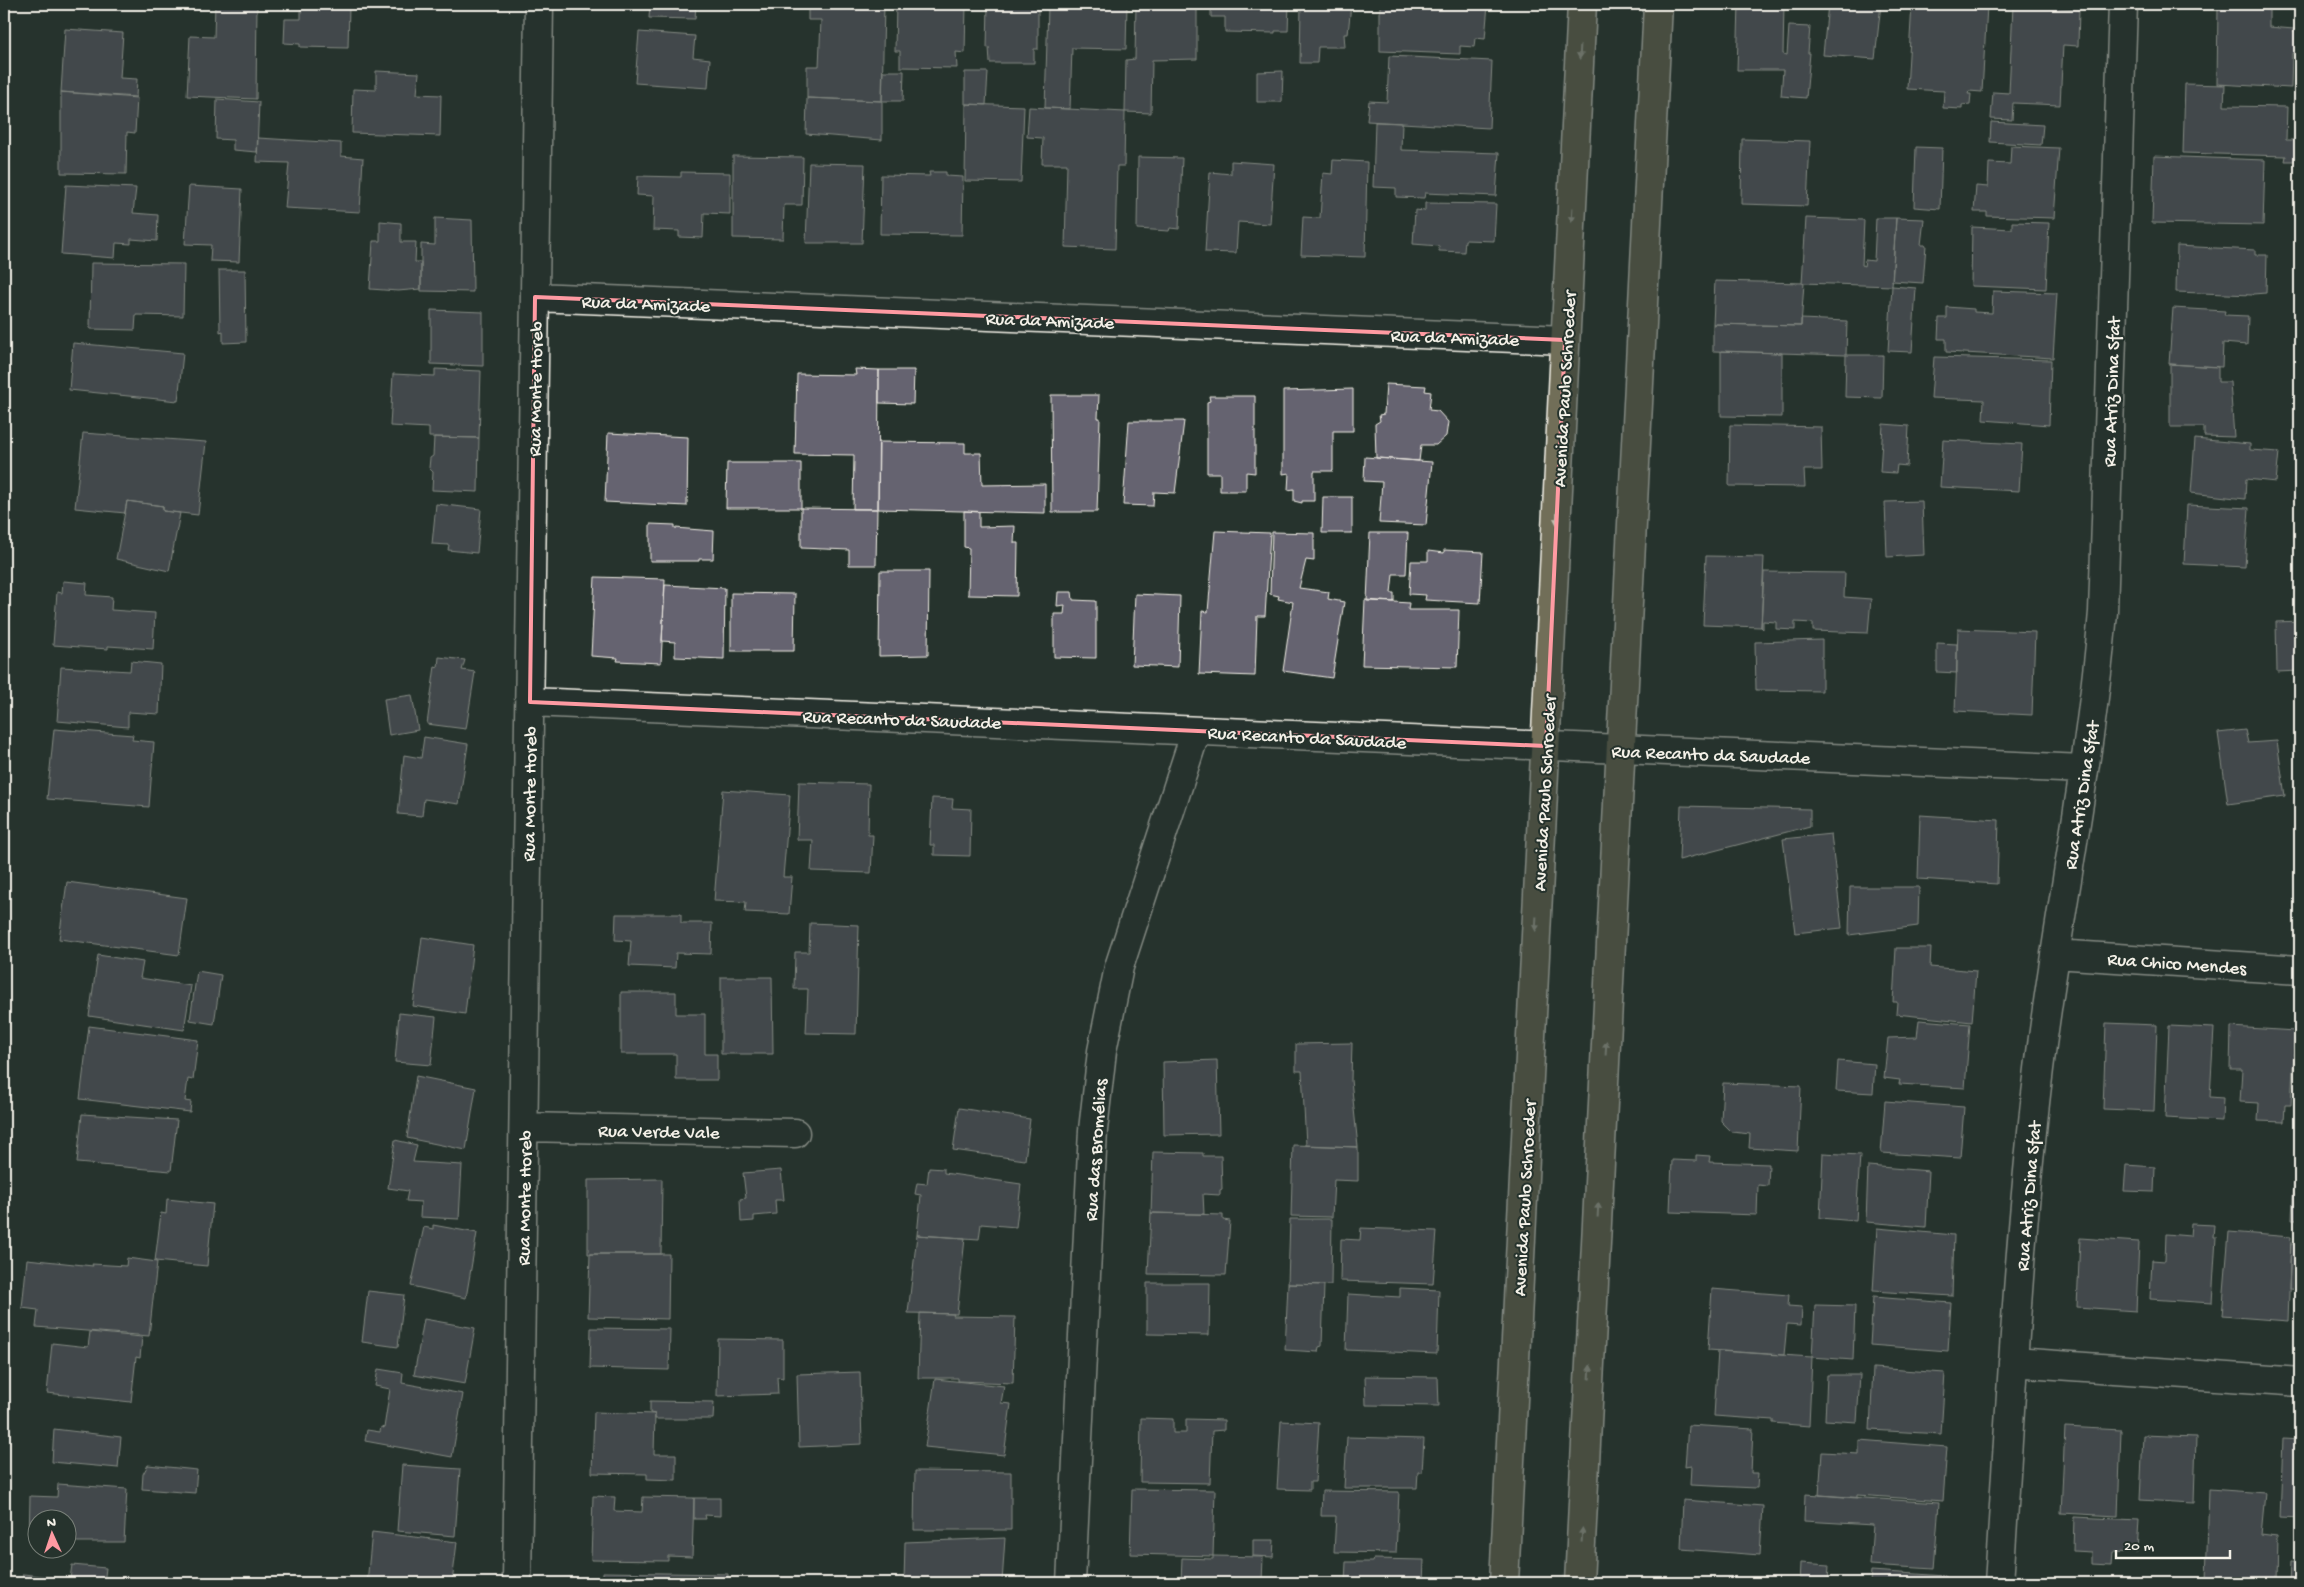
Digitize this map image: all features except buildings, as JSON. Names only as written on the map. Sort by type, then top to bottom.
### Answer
[{"type":"main road","name":"Avenida Paulo Schroeder","points":[[1504,1583],[1582,4]]},
{"type":"main road","points":[[1579,1583],[1658,4]]},
{"type":"street","name":"Rua Monte Horeb","points":[[517,1583],[539,4]]},
{"type":"street","name":"Rua Atriz Dina Sfat","points":[[1999,1583],[2013,1362],[2032,1137],[2055,954],[2097,679],[2103,612],[2123,4]]},
{"type":"street","name":"Rua da Amizade","points":[[535,297],[1565,340]]},
{"type":"street","name":"Rua Recanto da Saudade","points":[[530,702],[2084,769]]},
{"type":"street","name":"Rua das Bromélias","points":[[1070,1583],[1093,1130],[1102,1051],[1119,967],[1196,731]]},
{"type":"street","name":"Rua Chico Mendes","points":[[2055,954],[2300,970]]},
{"type":"street","name":"Rua Verde Vale","points":[[524,1127],[795,1133]]},
{"type":"street","points":[[2013,1362],[2300,1382]]},
{"type":"highlighted area","points":[[535,297],[1565,340],[1546,746],[530,702]]}]
